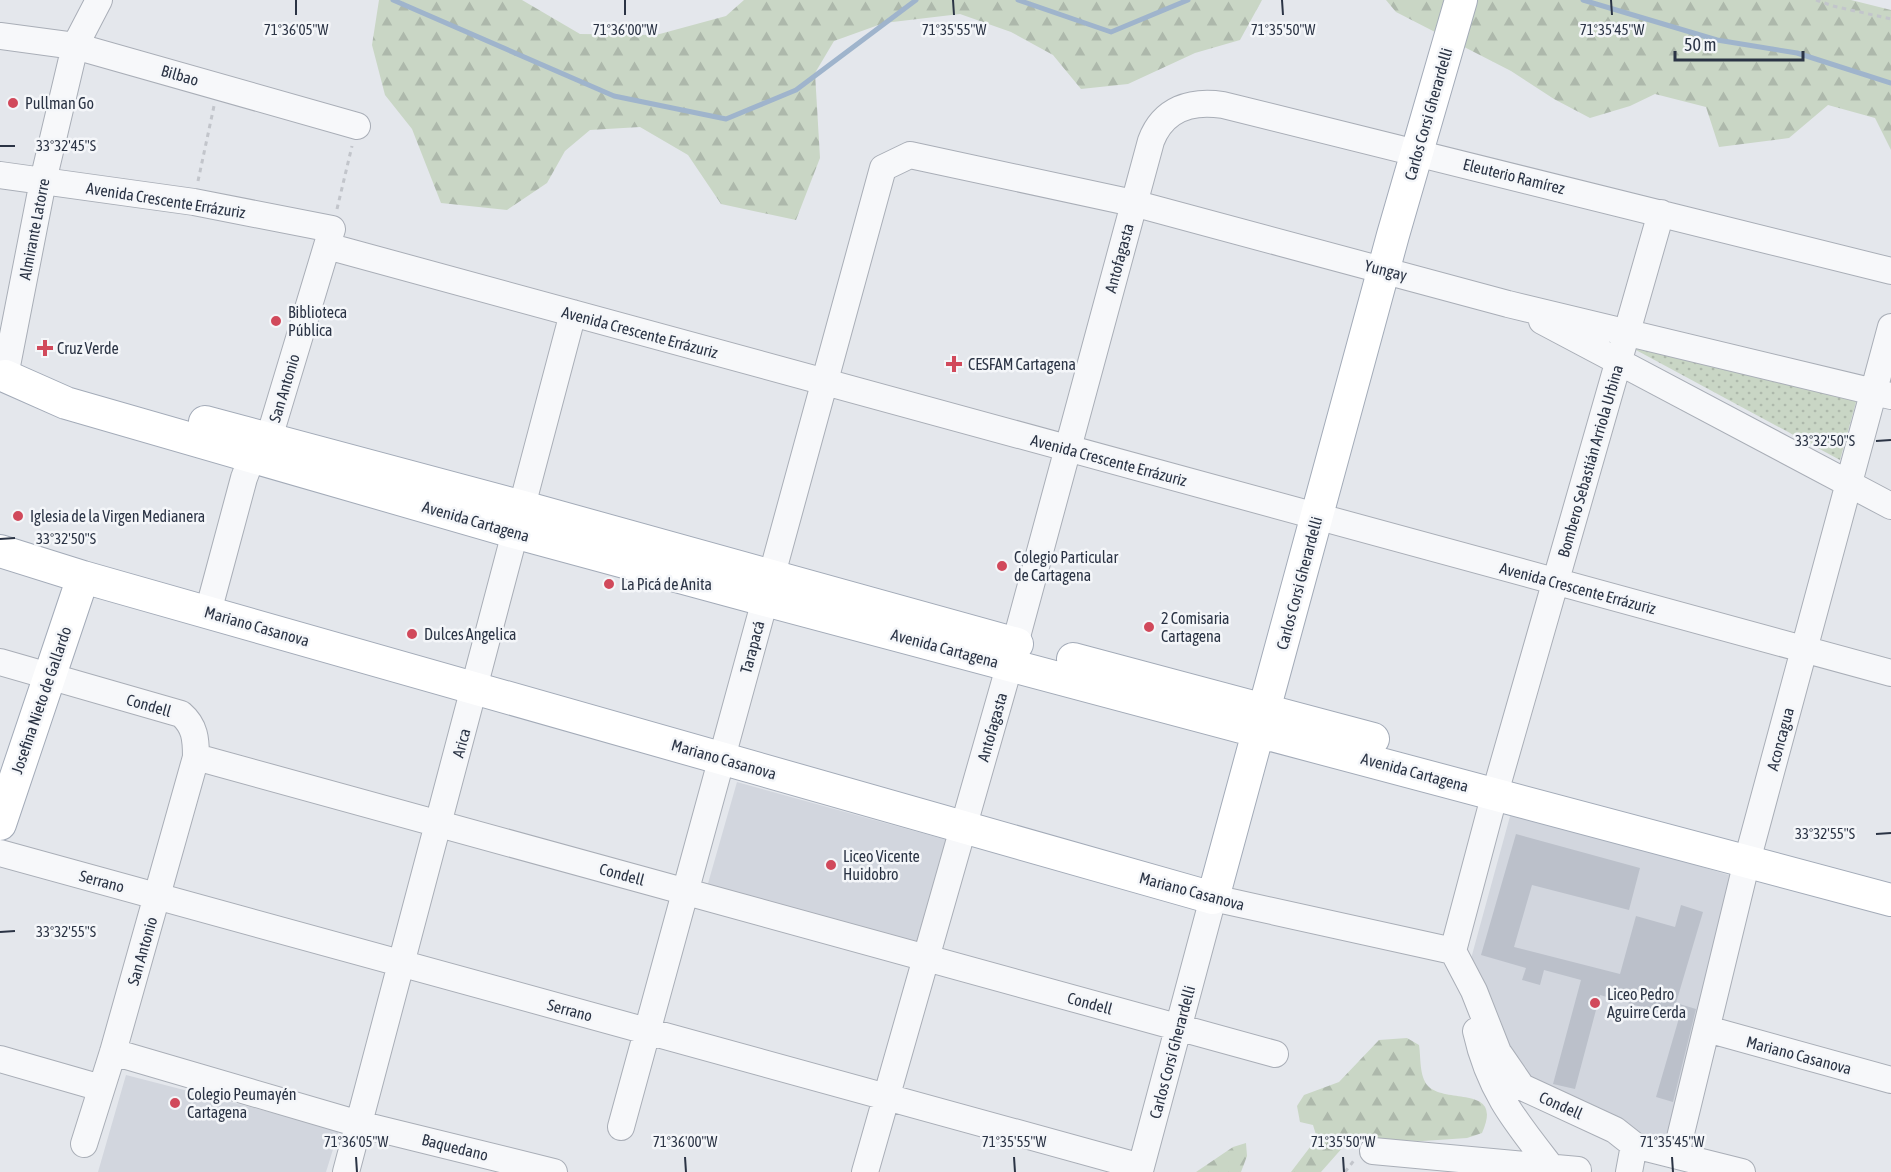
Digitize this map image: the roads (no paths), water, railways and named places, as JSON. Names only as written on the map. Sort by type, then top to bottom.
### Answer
[{"type":"main road","name":"Carlos Corsi Gherardelli","points":[[1214,898],[1384,269],[1461,0]]},
{"type":"main road","name":"Avenida Cartagena","points":[[2,382],[66,403],[259,448],[768,588],[1750,852],[1891,900]]},
{"type":"main road","name":"Mariano Casanova","points":[[0,550],[83,577],[1214,898]]},
{"type":"main road","name":"Josefina Nieto de Gallardo","points":[[0,824],[83,577]]},
{"type":"main road","name":"Avenida Cartagena","points":[[1750,852],[1891,878]]},
{"type":"street","name":"Almirante Latorre","points":[[2,382],[43,181],[75,46],[99,0]]},
{"type":"street","name":"Bilbao","points":[[0,36],[75,46],[357,126]]},
{"type":"street","name":"Eleuterio Ramírez","points":[[1151,141],[1160,123],[1172,112],[1189,105],[1211,103],[1418,152],[1891,271]]},
{"type":"street","name":"Antofagasta","points":[[865,1172],[1069,449],[1151,141]]},
{"type":"street","name":"Yungay","points":[[883,168],[910,155],[1133,203],[1508,304],[1882,393]]},
{"type":"street","name":"Tarapacá","points":[[621,1127],[883,168]]},
{"type":"street","name":"Avenida Crescente Errázuriz","points":[[0,175],[194,202],[330,237],[573,314],[1891,674]]},
{"type":"street","name":"Bombero Sebastián Arriola Urbina","points":[[1453,951],[1498,783],[1661,213]]},
{"type":"street","name":"San Antonio","points":[[208,612],[259,448],[272,428],[330,237]]},
{"type":"street","points":[[1508,304],[1619,360],[1891,506]]},
{"type":"street","name":"Arica","points":[[346,1172],[476,688],[573,314]]},
{"type":"street","name":"Aconcagua","points":[[1676,1154],[1750,852],[1804,650],[1849,484],[1882,393],[1891,327]]},
{"type":"street","name":"Condell","points":[[0,662],[181,714],[193,727],[196,757],[1275,1054]]},
{"type":"street","name":"San Antonio","points":[[84,1144],[113,1052],[196,757]]},
{"type":"street","name":"Serrano","points":[[0,853],[1141,1167]]},
{"type":"street","name":"Mariano Casanova","points":[[1214,898],[1453,951]]},
{"type":"street","name":"Carlos Corsi Gherardelli","points":[[1141,1167],[1214,898]]},
{"type":"street","name":"Condell","points":[[1453,951],[1474,991],[1498,1052],[1522,1087],[1615,1130],[1634,1145],[1742,1172]]},
{"type":"street","points":[[1474,991],[1476,1029],[1492,1083],[1512,1118],[1551,1167]]},
{"type":"street","name":"Mariano Casanova","points":[[1707,1029],[1891,1080]]},
{"type":"street","name":"Baquedano","points":[[113,1052],[359,1124],[554,1172]]},
{"type":"street","points":[[0,1059],[101,1088]]},
{"type":"street","points":[[1629,1172],[1634,1145]]},
{"type":"street","points":[[1372,1151],[1578,1170]]},
{"type":"waterway","points":[[393,0],[614,96],[726,119],[796,90],[916,0]]},
{"type":"waterway","points":[[1018,0],[1111,32],[1188,0]]},
{"type":"waterway","points":[[1583,0],[1717,40],[1797,53],[1891,83]]},
{"type":"place","name":"Pullman Go","points":[[13,103]]},
{"type":"place","name":"Biblioteca Pública","points":[[276,321]]},
{"type":"place","name":"Cruz Verde","points":[[45,348]]},
{"type":"place","name":"CESFAM Cartagena","points":[[954,364]]},
{"type":"place","name":"Iglesia de la Virgen Medianera","points":[[18,516]]},
{"type":"place","name":"Colegio Particular de Cartagena","points":[[1002,566]]},
{"type":"place","name":"La Picá de Anita","points":[[609,584]]},
{"type":"place","name":"2 Comisaria Cartagena","points":[[1149,627]]},
{"type":"place","name":"Dulces Angelica","points":[[412,634]]},
{"type":"place","name":"Liceo Vicente Huidobro","points":[[831,865]]},
{"type":"place","name":"Liceo Pedro Aguirre Cerda","points":[[1595,1003]]},
{"type":"place","name":"Colegio Peumayén Cartagena","points":[[175,1103]]}]
